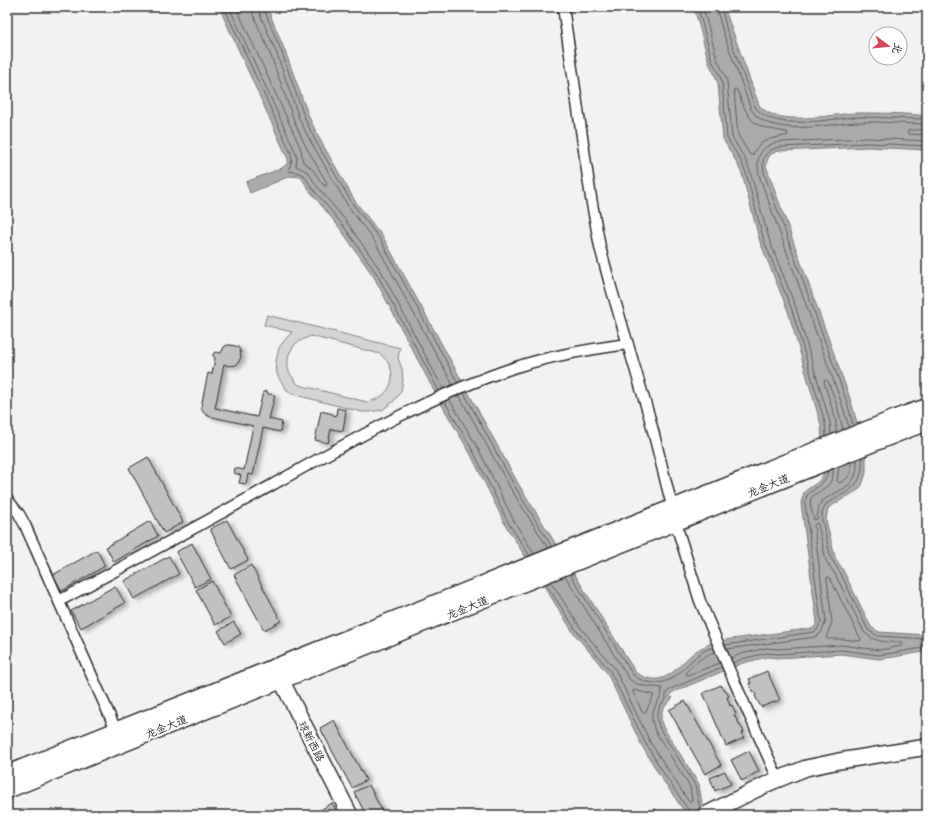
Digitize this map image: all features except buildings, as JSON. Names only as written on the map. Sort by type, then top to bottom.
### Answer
[{"type":"main road","name":"龙金大道","points":[[7,790],[278,674],[869,437],[927,407]]},
{"type":"main road","name":"龙金大道","points":[[869,437],[927,422]]},
{"type":"main road","name":"龙金大道","points":[[7,774],[116,730],[278,674]]},
{"type":"street","points":[[563,7],[595,222],[610,284],[650,419],[675,515],[700,601],[778,779]]},
{"type":"street","points":[[59,601],[341,447],[434,400],[517,366],[575,352],[628,344]]},
{"type":"street","points":[[7,500],[25,524],[116,730]]},
{"type":"street","name":"球新西路","points":[[278,674],[350,815]]},
{"type":"street","points":[[707,814],[778,779],[806,768],[822,764],[927,747]]},
{"type":"shaded area","points":[[267,315],[400,348],[398,358],[402,369],[403,380],[401,391],[393,402],[382,410],[368,412],[362,412],[292,394],[287,390],[277,374],[276,361],[279,348],[292,332],[264,325]],"holes":[[[311,336],[380,354],[387,360],[392,375],[391,382],[383,395],[367,402],[299,385],[289,372],[288,367],[288,357],[296,343]]]},
{"type":"water","points":[[219,7],[267,7],[309,117],[319,138],[355,201],[383,237],[519,485],[636,673],[648,678],[657,679],[666,677],[694,652],[719,641],[814,628],[817,622],[801,503],[804,492],[823,476],[821,425],[788,311],[760,242],[742,174],[723,139],[718,84],[709,63],[694,7],[724,7],[759,105],[767,112],[778,116],[791,118],[856,113],[927,116],[927,150],[868,147],[779,151],[770,156],[767,160],[766,166],[851,401],[866,456],[866,473],[862,485],[858,490],[828,508],[826,520],[835,557],[871,627],[879,632],[927,635],[927,652],[879,659],[841,654],[778,658],[767,657],[743,663],[673,692],[669,696],[673,698],[661,714],[663,727],[699,784],[702,804],[708,815],[687,815],[662,779],[642,746],[607,673],[573,632],[506,526],[470,453],[440,402],[374,277],[339,227],[309,190],[301,177],[290,176],[250,193],[246,182],[282,168],[288,163],[288,159]]}]
